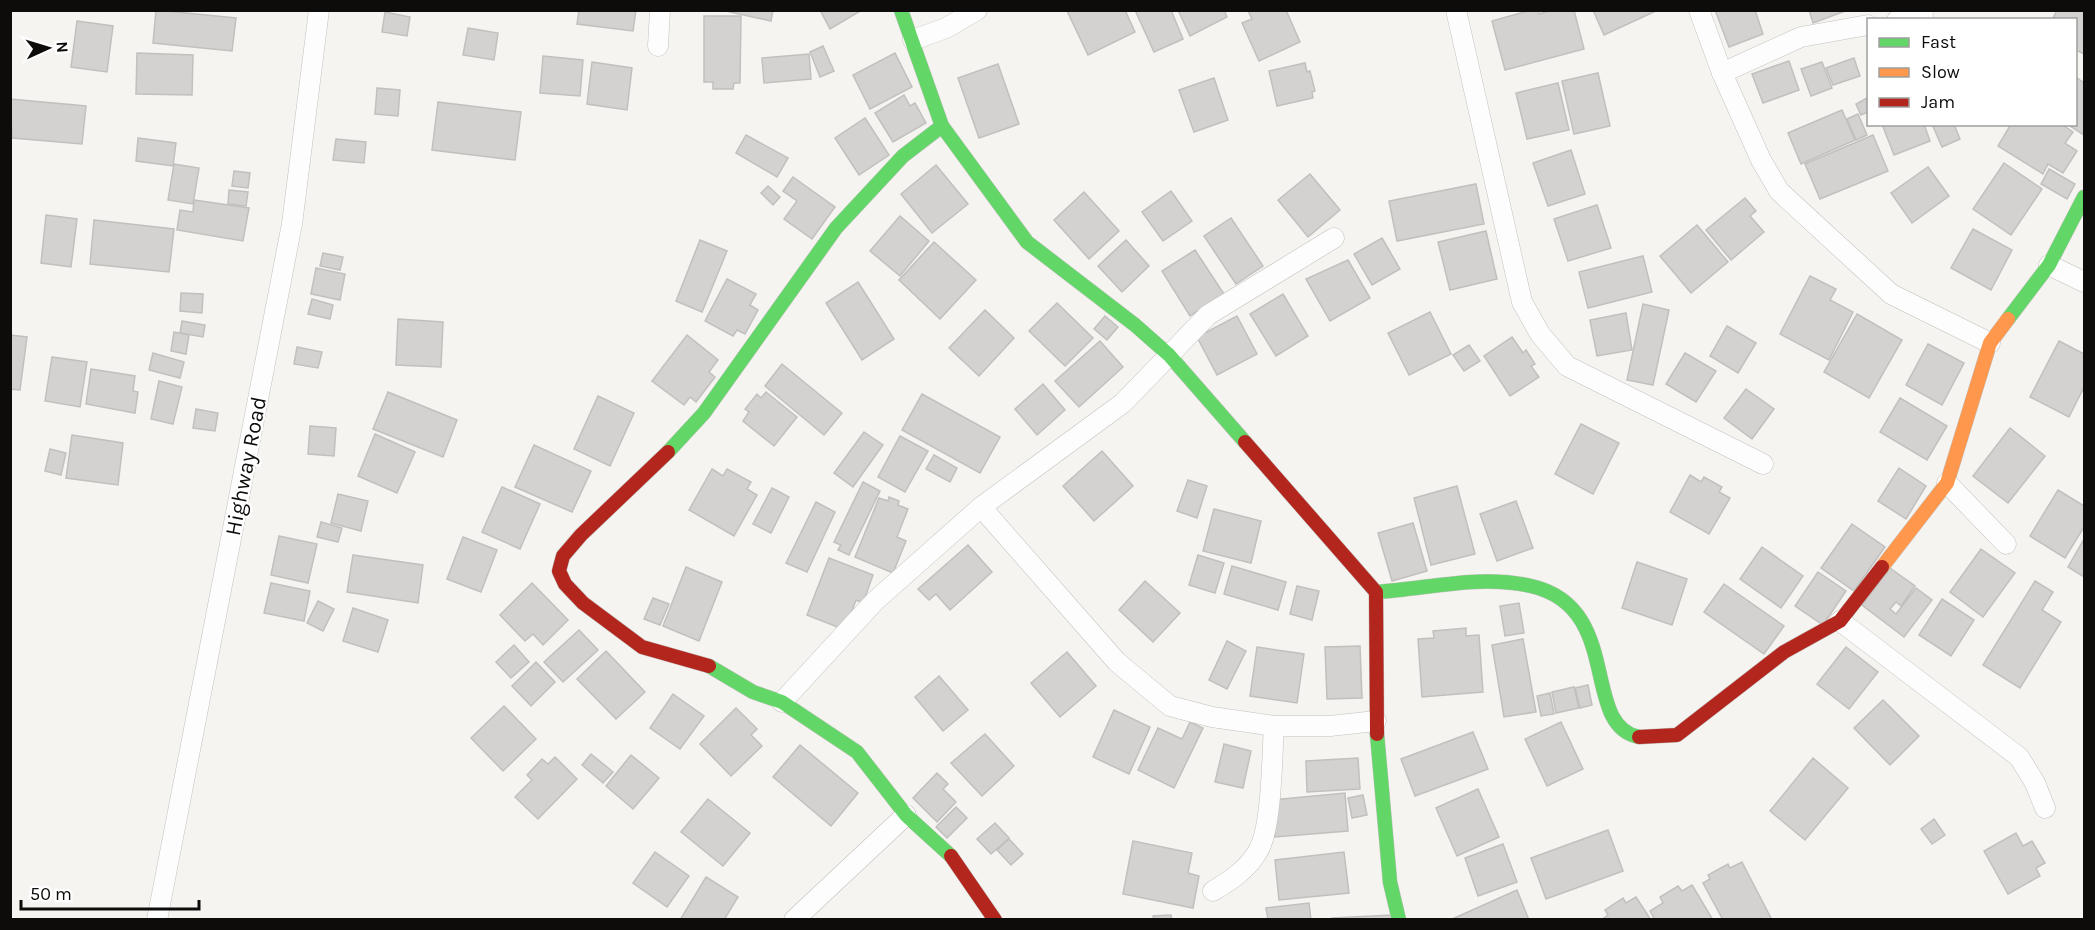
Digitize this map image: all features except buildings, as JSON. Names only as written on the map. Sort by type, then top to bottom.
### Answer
[{"type":"street","name":"Highway Road","points":[[157,920],[292,224],[319,10]]},
{"type":"street","points":[[658,46],[660,10]]},
{"type":"street","points":[[901,10],[914,40],[942,126],[1027,242],[1135,325],[1169,355],[1376,592],[1377,721],[1390,882],[1399,920]]},
{"type":"street","points":[[914,40],[946,28],[977,10]]},
{"type":"street","points":[[1456,10],[1522,302],[1540,334],[1568,366],[1763,464]]},
{"type":"street","points":[[1699,10],[1722,73],[1761,160],[1779,191],[1891,294],[1990,343]]},
{"type":"street","points":[[1907,18],[1923,15]]},
{"type":"street","points":[[1722,73],[1801,37],[1867,25]]},
{"type":"street","points":[[942,126],[903,156],[836,228],[704,413],[679,442],[581,535],[563,556],[559,571],[565,584],[583,603],[642,647],[711,667],[753,692],[782,702],[857,752],[906,815],[954,859],[995,920]]},
{"type":"street","points":[[1376,592],[1409,592],[1480,579],[1522,583],[1555,595],[1580,614],[1595,642],[1611,721],[1628,735],[1656,738],[1677,735],[1784,652],[1840,621],[1947,483],[1990,343],[2049,265],[2085,197]]},
{"type":"street","points":[[782,702],[875,601],[981,507],[1124,403],[1208,315],[1334,238]]},
{"type":"street","points":[[2049,265],[2085,282]]},
{"type":"street","points":[[1947,483],[2006,544]]},
{"type":"street","points":[[981,507],[1117,662],[1170,706],[1212,717],[1274,726],[1330,726],[1377,721]]},
{"type":"street","points":[[1840,621],[2019,757],[2035,783],[2046,808]]},
{"type":"street","points":[[1213,891],[1236,877],[1259,850],[1268,812],[1274,726]]},
{"type":"street","points":[[794,920],[906,815]]},
{"type":"traffic: fast","points":[[901,10],[942,126],[1027,242],[1135,325],[1169,355],[1245,442]]},
{"type":"traffic: fast","points":[[668,452],[704,413],[836,228],[903,156],[942,126]]},
{"type":"traffic: fast","points":[[2008,319],[2049,265],[2084,197]]},
{"type":"traffic: fast","points":[[1376,592],[1492,581],[1531,586],[1560,598],[1579,617],[1590,640],[1610,712],[1621,728],[1639,737]]},
{"type":"traffic: fast","points":[[709,666],[753,692],[782,702],[857,752],[906,815],[951,856]]},
{"type":"traffic: fast","points":[[1377,734],[1390,882],[1399,920]]},
{"type":"traffic: slow","points":[[1882,567],[1947,483],[1990,343],[2008,319]]},
{"type":"traffic: jam","points":[[1245,442],[1376,592],[1377,734]]},
{"type":"traffic: jam","points":[[668,452],[581,535],[563,556],[559,571],[565,584],[583,603],[642,647],[709,666]]},
{"type":"traffic: jam","points":[[1639,737],[1677,735],[1784,652],[1840,621],[1882,567]]},
{"type":"traffic: jam","points":[[951,856],[995,920]]}]
